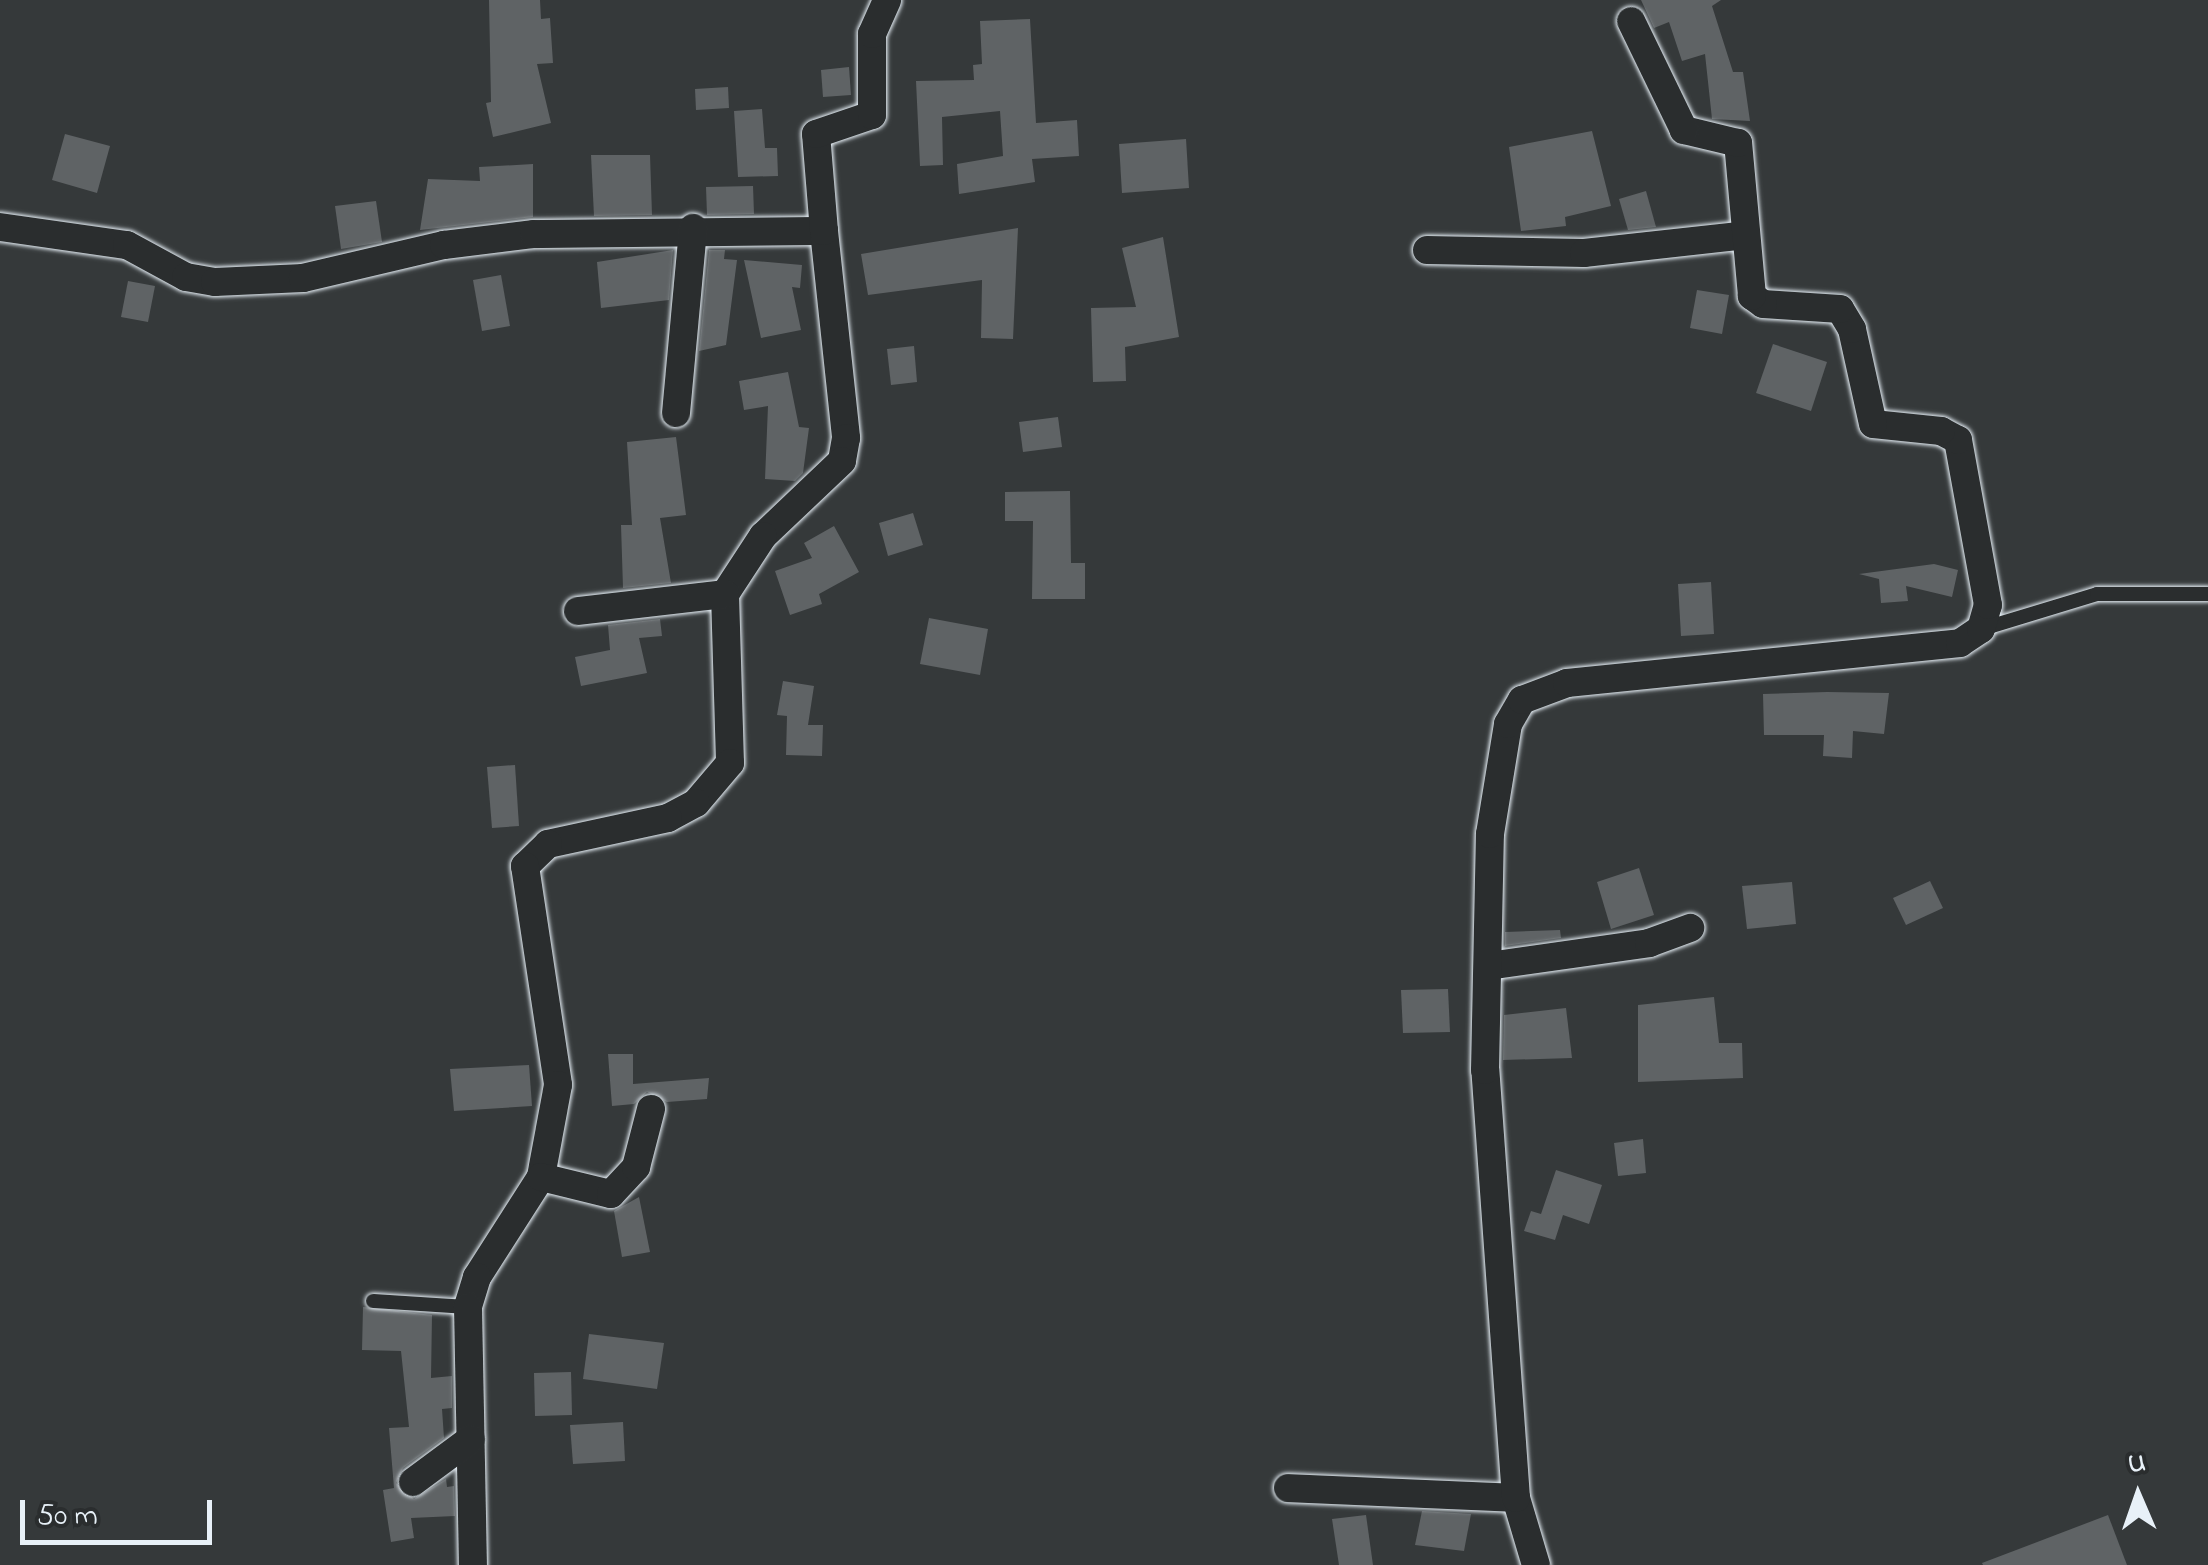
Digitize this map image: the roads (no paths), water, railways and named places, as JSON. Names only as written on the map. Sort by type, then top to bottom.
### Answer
[{"type":"street","points":[[473,1565],[468,1307],[477,1277],[541,1177],[558,1085],[525,866],[548,844],[668,818],[716,784],[734,740],[725,594],[763,536],[842,461],[846,438],[816,134],[872,115],[872,34],[886,0]]},
{"type":"street","points":[[1536,1565],[1516,1498],[1491,1180],[1490,834],[1508,724],[1522,700],[1538,689],[1699,664],[1960,642],[1981,630],[1988,605],[1958,440],[1941,431],[1872,424],[1848,316],[1828,306],[1757,302],[1748,286],[1738,144],[1684,130],[1631,21]]},
{"type":"street","points":[[0,228],[126,245],[186,277],[214,282],[303,278],[444,245],[534,234],[694,228],[824,232]]},
{"type":"street","points":[[676,413],[694,228]]},
{"type":"street","points":[[1426,250],[1569,254],[1746,234]]},
{"type":"street","points":[[578,611],[725,594]]},
{"type":"street","points":[[1488,966],[1649,943],[1690,928]]},
{"type":"street","points":[[541,1177],[611,1194],[636,1167],[651,1109]]},
{"type":"street","points":[[413,1482],[470,1439]]},
{"type":"street","points":[[1288,1488],[1516,1498]]},
{"type":"lane","points":[[1981,630],[2097,594],[2208,594]]},
{"type":"lane","points":[[373,1301],[468,1307]]}]
